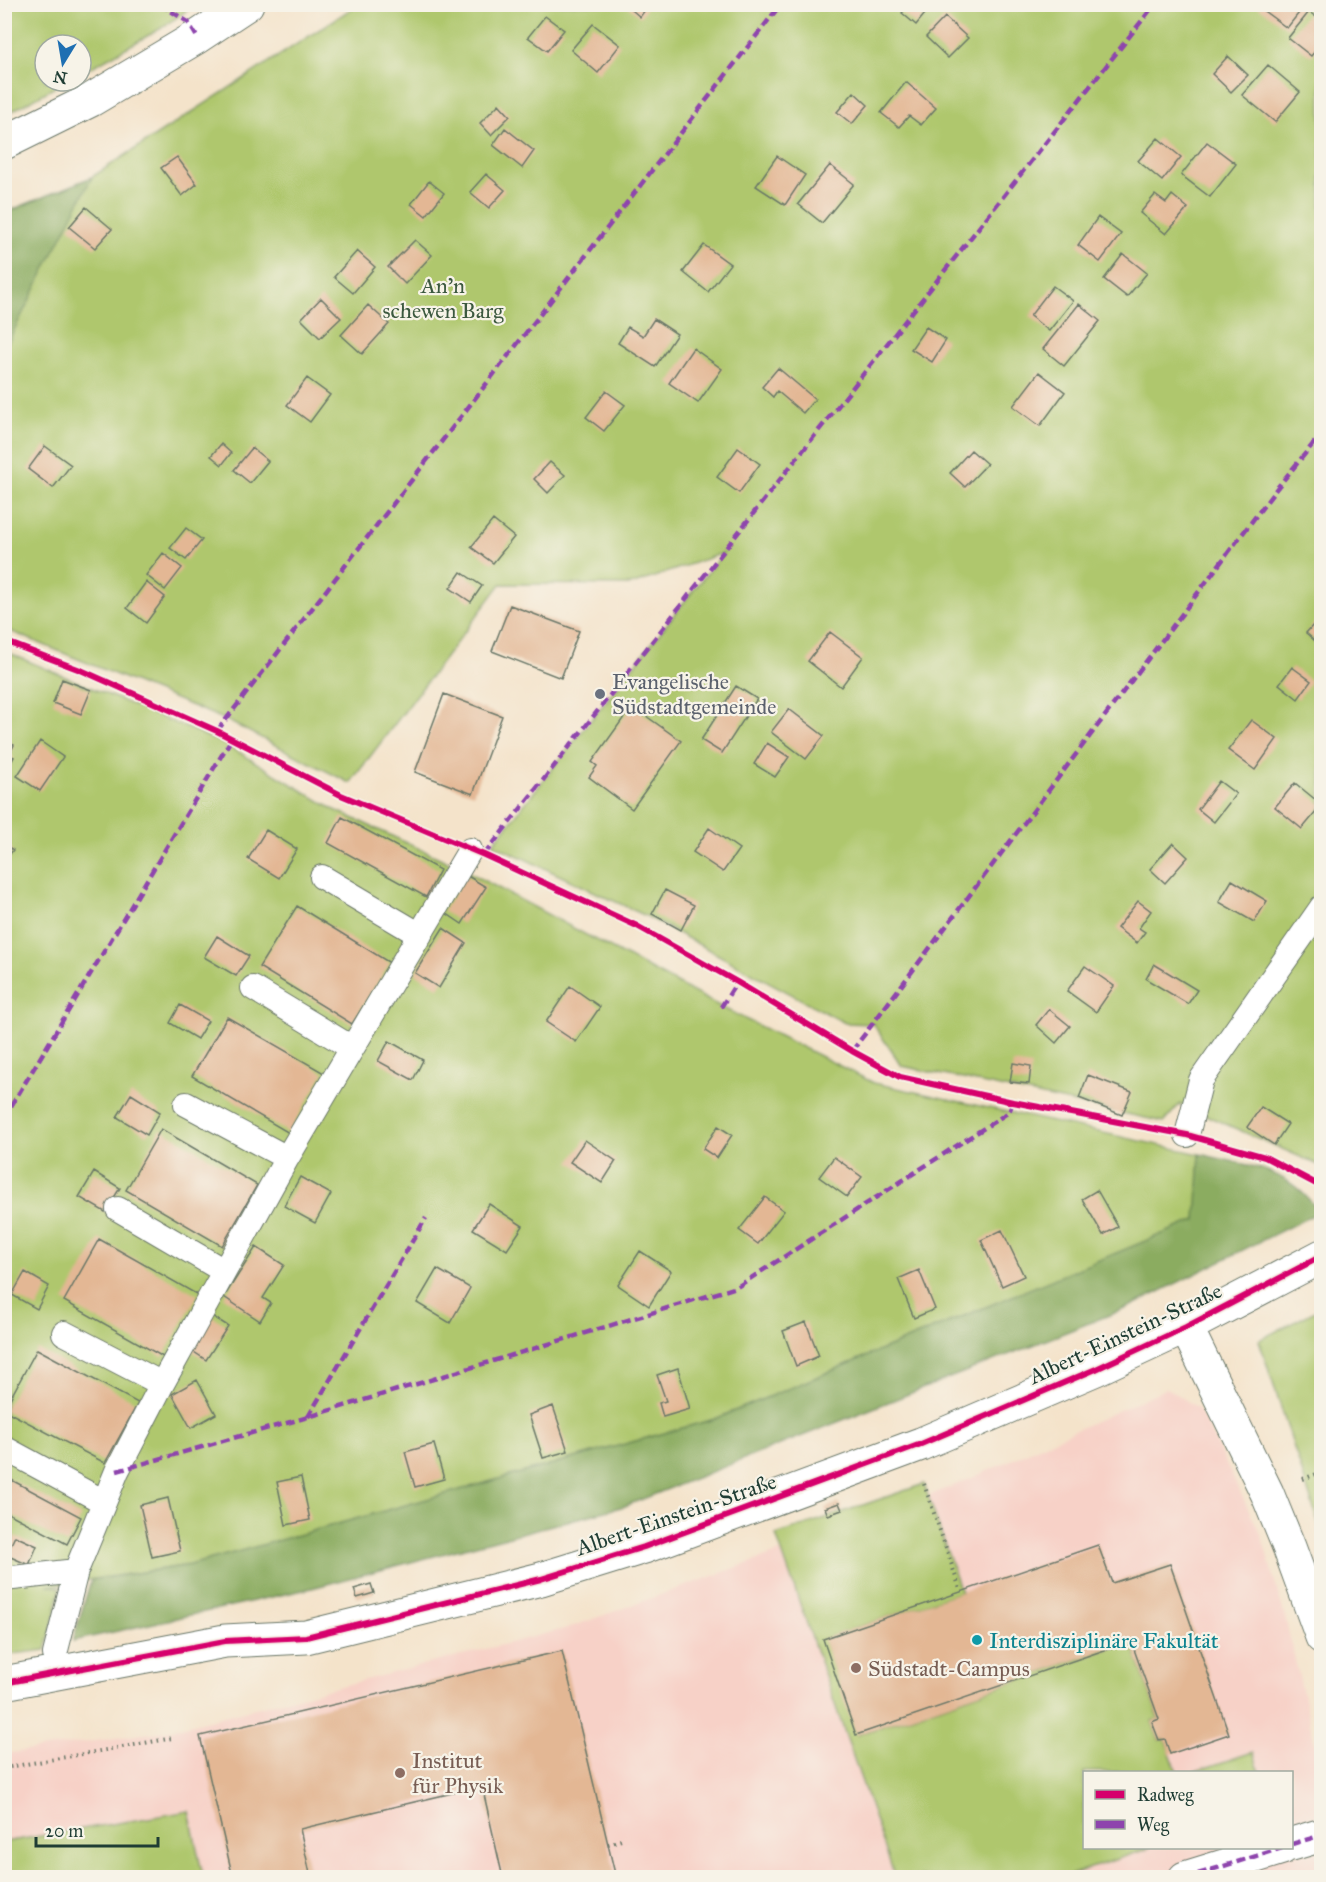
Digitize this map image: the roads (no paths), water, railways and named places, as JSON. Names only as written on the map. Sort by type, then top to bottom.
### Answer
[{"type":"street","points":[[4,143],[91,100],[197,37],[247,4]]},
{"type":"street","name":"Albert-Einstein-Straße","points":[[4,1683],[225,1641],[306,1637],[541,1579],[644,1547],[921,1444],[1096,1369],[1186,1327],[1322,1256]]},
{"type":"street","name":"Albert-Einstein-Straße","points":[[1186,1327],[1267,1493],[1322,1637]]},
{"type":"street","points":[[1293,1844],[1322,1835]]},
{"type":"street","points":[[1185,1878],[1279,1849]]},
{"type":"lane","points":[[58,1674],[55,1654],[76,1571],[117,1471],[286,1158],[470,850]]},
{"type":"lane","points":[[322,877],[420,935]]},
{"type":"lane","points":[[1187,1135],[1201,1080],[1322,907]]},
{"type":"lane","points":[[253,988],[352,1048]]},
{"type":"lane","points":[[186,1104],[286,1158]]},
{"type":"lane","points":[[118,1209],[224,1271]]},
{"type":"lane","points":[[64,1333],[162,1384]]},
{"type":"lane","points":[[4,1448],[104,1502]]},
{"type":"lane","points":[[4,1579],[76,1571]]},
{"type":"place","name":"Evangelische Südstadtgemeinde","points":[[600,694]]},
{"type":"place","name":"Interdisziplinäre Fakultät","points":[[977,1640]]},
{"type":"place","name":"Südstadt-Campus","points":[[856,1668]]},
{"type":"place","name":"Institut für Physik","points":[[400,1773]]},
{"type":"park label","name":"An'n schewen Barg","points":[[443,298]]}]
